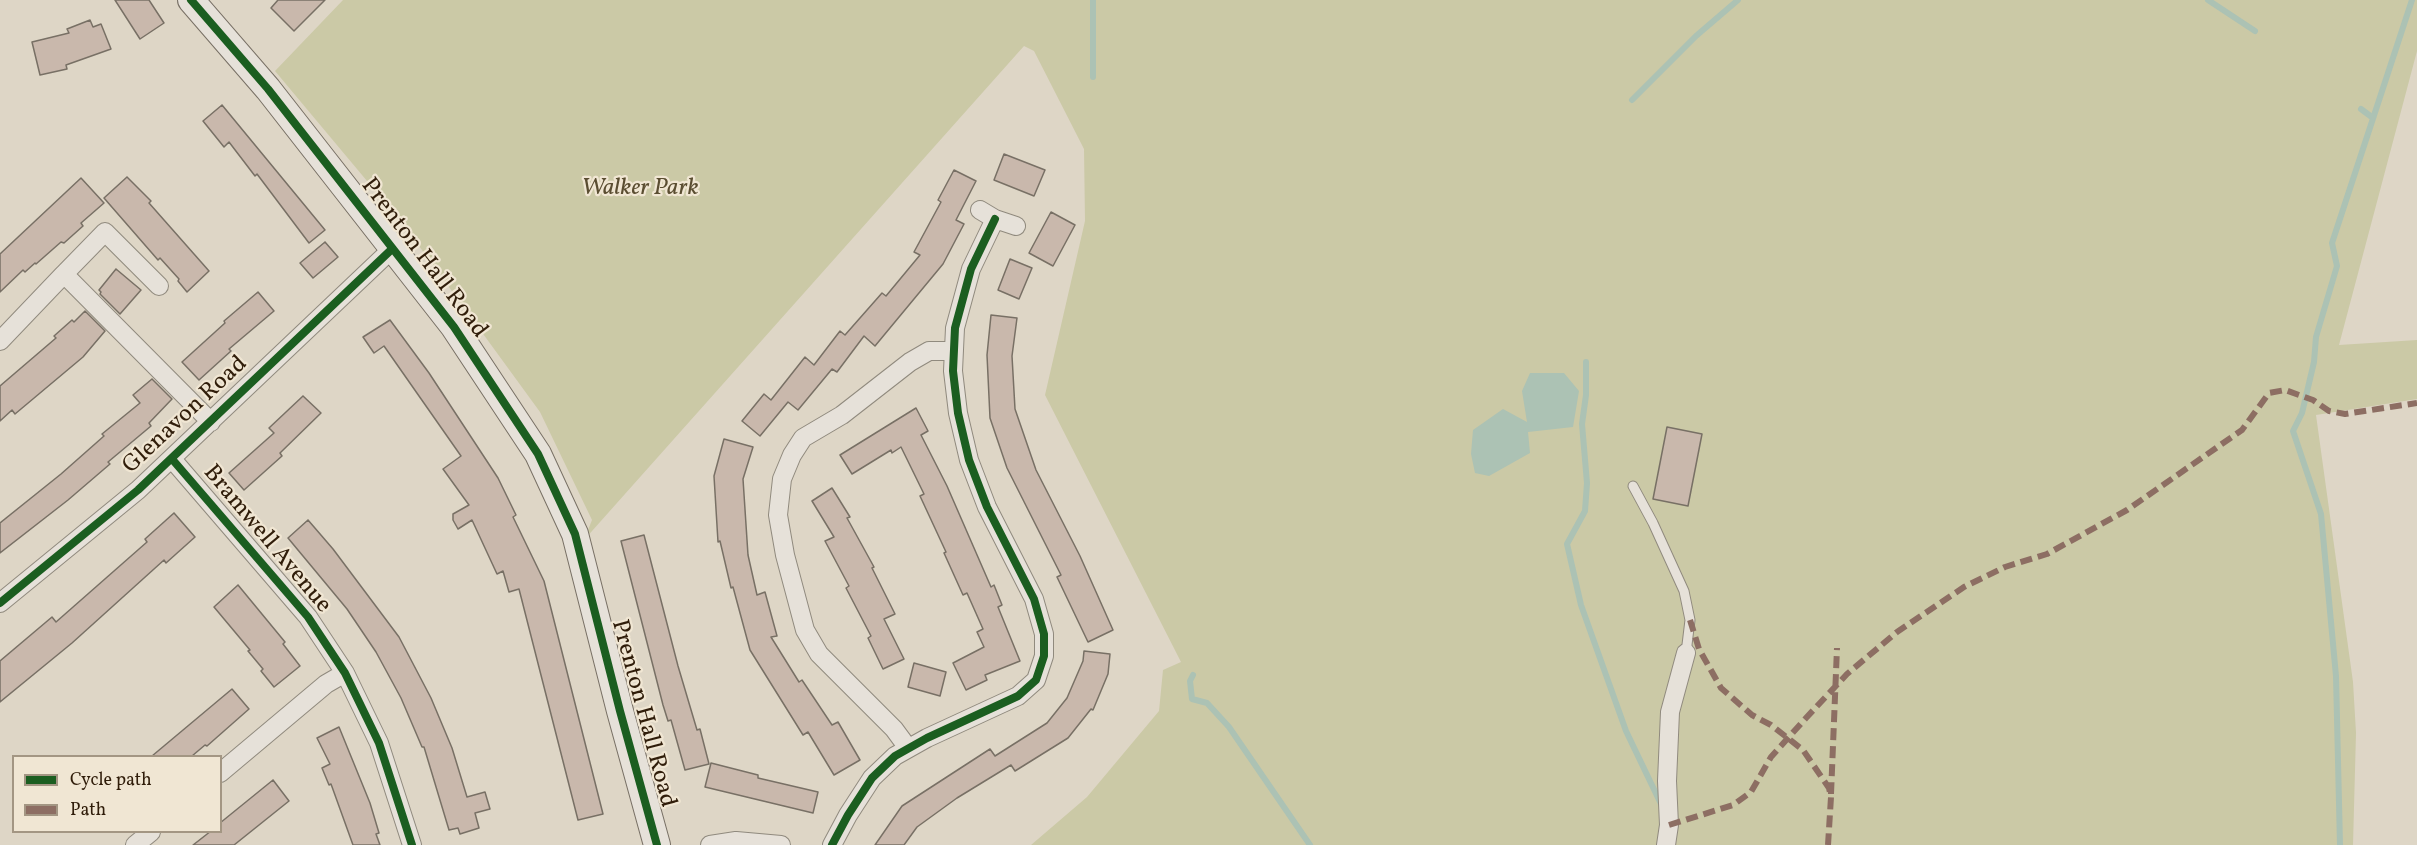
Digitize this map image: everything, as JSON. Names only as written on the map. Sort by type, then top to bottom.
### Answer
[{"type":"street","name":"Prenton Hall Road","points":[[191,0],[268,89],[454,327],[538,454],[575,534],[657,845]]},
{"type":"street","points":[[832,845],[872,778],[895,756],[1018,696],[1036,680],[1044,656],[1044,634],[1034,599],[987,507],[969,460],[958,413],[953,371],[955,328],[987,214],[1016,226]]},
{"type":"street","points":[[0,341],[105,232],[159,286]]},
{"type":"street","name":"Glenavon Road","points":[[0,603],[138,490],[392,249]]},
{"type":"street","points":[[64,274],[211,422]]},
{"type":"street","points":[[908,748],[894,729],[819,654],[805,630],[785,555],[778,515],[782,478],[803,438],[842,415],[910,362],[930,351],[954,351]]},
{"type":"street","name":"Bramwell Avenue","points":[[172,459],[308,616],[345,673],[379,743],[412,845]]},
{"type":"street","points":[[1666,845],[1669,825],[1667,781],[1670,712],[1686,653]]},
{"type":"street","points":[[222,771],[326,684],[345,673]]},
{"type":"street","points":[[135,845],[149,833]]},
{"type":"street","points":[[710,845],[736,841],[781,845]]},
{"type":"lane","points":[[1633,486],[1653,523],[1684,591],[1689,620],[1686,653]]},
{"type":"green space","name":"Walker Park","points":[[343,0],[2417,0],[2417,51],[2339,345],[2417,340],[2417,399],[2316,415],[2353,682],[2356,733],[2353,845],[1031,845],[1087,797],[1159,711],[1163,670],[1181,662],[1045,395],[1085,221],[1084,149],[1034,51],[1024,46],[584,540],[592,520],[540,412],[403,224],[275,71]]},
{"type":"shaded area","points":[[1530,373],[1564,373],[1579,391],[1573,427],[1528,432],[1530,453],[1489,476],[1475,473],[1471,454],[1473,430],[1503,409],[1527,422],[1522,391]]},
{"type":"building","points":[[115,0],[149,0],[164,23],[140,39]]},
{"type":"building","points":[[278,0],[325,0],[294,31],[271,8]]},
{"type":"building","points":[[90,20],[93,27],[101,24],[111,49],[66,65],[67,69],[40,75],[32,42],[69,33],[67,29]]},
{"type":"building","points":[[222,105],[325,230],[309,243],[257,174],[255,176],[229,142],[224,147],[203,121]]},
{"type":"building","points":[[1004,154],[1045,170],[1034,196],[994,180]]},
{"type":"building","points":[[954,170],[976,181],[956,220],[964,224],[943,264],[875,346],[864,336],[837,372],[832,369],[798,410],[788,402],[760,436],[742,421],[764,394],[771,400],[805,357],[814,365],[840,331],[845,335],[882,293],[886,296],[920,255],[914,252],[941,202],[938,200]]},
{"type":"building","points":[[127,177],[151,201],[149,203],[209,271],[187,292],[178,281],[179,279],[160,258],[158,260],[104,198]]},
{"type":"building","points":[[81,178],[104,203],[81,223],[83,226],[64,243],[61,242],[25,272],[23,270],[0,292],[0,254]]},
{"type":"building","points":[[1051,212],[1075,225],[1053,266],[1029,253]]},
{"type":"building","points":[[325,242],[338,257],[313,278],[300,263]]},
{"type":"building","points":[[1010,259],[1032,268],[1019,299],[998,290]]},
{"type":"building","points":[[116,269],[141,290],[120,314],[100,294],[99,290]]},
{"type":"building","points":[[258,292],[274,311],[229,349],[231,351],[199,380],[182,362]]},
{"type":"building","points":[[85,311],[105,331],[83,357],[15,414],[12,410],[0,421],[0,386],[56,338],[54,336],[72,320],[74,322]]},
{"type":"building","points":[[991,315],[1017,318],[1012,356],[1015,409],[1036,470],[1080,556],[1113,630],[1088,642],[1057,577],[1061,575],[1007,468],[990,418],[987,355]]},
{"type":"building","points":[[390,320],[429,373],[498,478],[516,515],[513,517],[544,581],[603,814],[578,820],[519,589],[509,592],[503,571],[497,574],[472,520],[458,529],[453,520],[453,514],[469,505],[443,469],[461,456],[384,346],[374,353],[363,337]]},
{"type":"building","points":[[152,379],[172,399],[149,423],[151,426],[68,500],[0,553],[0,523],[61,474],[104,436],[102,434],[140,403],[133,395]]},
{"type":"building","points":[[303,396],[321,413],[280,453],[282,456],[244,490],[229,473],[274,433],[269,428]]},
{"type":"building","points":[[916,408],[928,431],[921,435],[947,486],[991,587],[994,585],[1002,605],[998,607],[1020,661],[985,675],[987,680],[966,690],[953,663],[984,647],[977,632],[983,629],[967,593],[963,595],[944,553],[946,552],[920,496],[924,494],[901,447],[892,453],[891,450],[852,474],[840,455]]},
{"type":"building","points":[[1667,427],[1702,434],[1688,506],[1653,499]]},
{"type":"building","points":[[724,439],[753,447],[743,479],[748,555],[757,595],[765,592],[777,636],[771,637],[799,682],[802,680],[832,725],[838,722],[860,760],[834,775],[808,732],[803,735],[750,650],[733,587],[731,588],[720,541],[718,542],[714,476]]},
{"type":"building","points":[[832,488],[850,517],[847,518],[874,567],[872,568],[895,614],[884,619],[904,659],[883,669],[868,638],[871,636],[846,588],[849,586],[825,541],[834,537],[812,501]]},
{"type":"building","points":[[174,513],[195,537],[166,563],[164,560],[72,643],[0,702],[0,661],[52,617],[56,622],[147,542],[145,539]]},
{"type":"building","points":[[308,520],[333,549],[399,637],[431,698],[452,748],[467,797],[485,792],[490,809],[475,813],[479,828],[460,834],[458,828],[449,830],[424,747],[376,652],[347,609],[288,538]]},
{"type":"building","points":[[644,535],[678,666],[697,730],[700,729],[709,764],[685,770],[671,720],[668,721],[663,705],[621,541]]},
{"type":"building","points":[[238,585],[285,642],[283,644],[300,666],[274,687],[248,651],[250,650],[214,607]]},
{"type":"building","points":[[1084,651],[1110,654],[1108,674],[1093,710],[1091,709],[1068,738],[1015,771],[1011,765],[957,798],[917,827],[904,845],[875,845],[902,806],[990,749],[995,756],[1047,723],[1067,698],[1083,661]]},
{"type":"building","points":[[914,663],[946,672],[940,696],[908,687]]},
{"type":"building","points":[[232,689],[249,709],[207,746],[205,745],[193,755],[153,755]]},
{"type":"building","points":[[339,727],[370,803],[379,833],[376,834],[380,845],[353,845],[331,784],[329,785],[322,768],[330,764],[317,738]]},
{"type":"building","points":[[711,763],[758,775],[758,778],[818,792],[813,813],[705,787]]},
{"type":"building","points":[[273,780],[289,801],[234,845],[193,845],[208,833],[222,833],[222,821]]},
{"type":"waterway","points":[[1093,0],[1093,77]]},
{"type":"waterway","points":[[1632,100],[1696,36],[1738,0]]},
{"type":"waterway","points":[[2208,0],[2255,31]]},
{"type":"waterway","points":[[2340,845],[2336,676],[2321,514],[2293,431],[2302,413],[2314,362],[2316,337],[2337,266],[2332,243],[2412,0]]},
{"type":"waterway","points":[[2361,109],[2373,118]]},
{"type":"waterway","points":[[1586,362],[1586,395],[1582,424],[1587,483],[1585,511],[1567,544],[1581,605],[1626,731],[1661,804]]},
{"type":"waterway","points":[[1193,675],[1190,681],[1192,699],[1207,703],[1229,727],[1310,845]]},
{"type":"marked path","points":[[1669,825],[1733,805],[1751,792],[1771,757],[1806,718],[1847,674],[1897,632],[1964,587],[2005,567],[2047,554],[2127,510],[2242,430],[2269,393],[2285,390],[2313,400],[2329,411],[2345,414],[2417,403]]},
{"type":"marked path","points":[[1690,620],[1699,649],[1721,688],[1752,715],[1771,725],[1803,750],[1829,788],[1831,797],[1828,845]]},
{"type":"marked path","points":[[1831,794],[1837,648]]},
{"type":"cycle path","points":[[191,0],[268,89],[454,327],[538,454],[575,534],[657,845]]},
{"type":"cycle path","points":[[832,845],[872,778],[895,756],[927,738],[1018,696],[1036,680],[1044,656],[1044,634],[1034,599],[987,507],[969,460],[958,413],[953,371],[955,328],[971,269],[995,219]]},
{"type":"cycle path","points":[[0,603],[138,490],[392,249]]},
{"type":"cycle path","points":[[172,459],[308,617],[345,673],[379,743],[412,845]]}]
